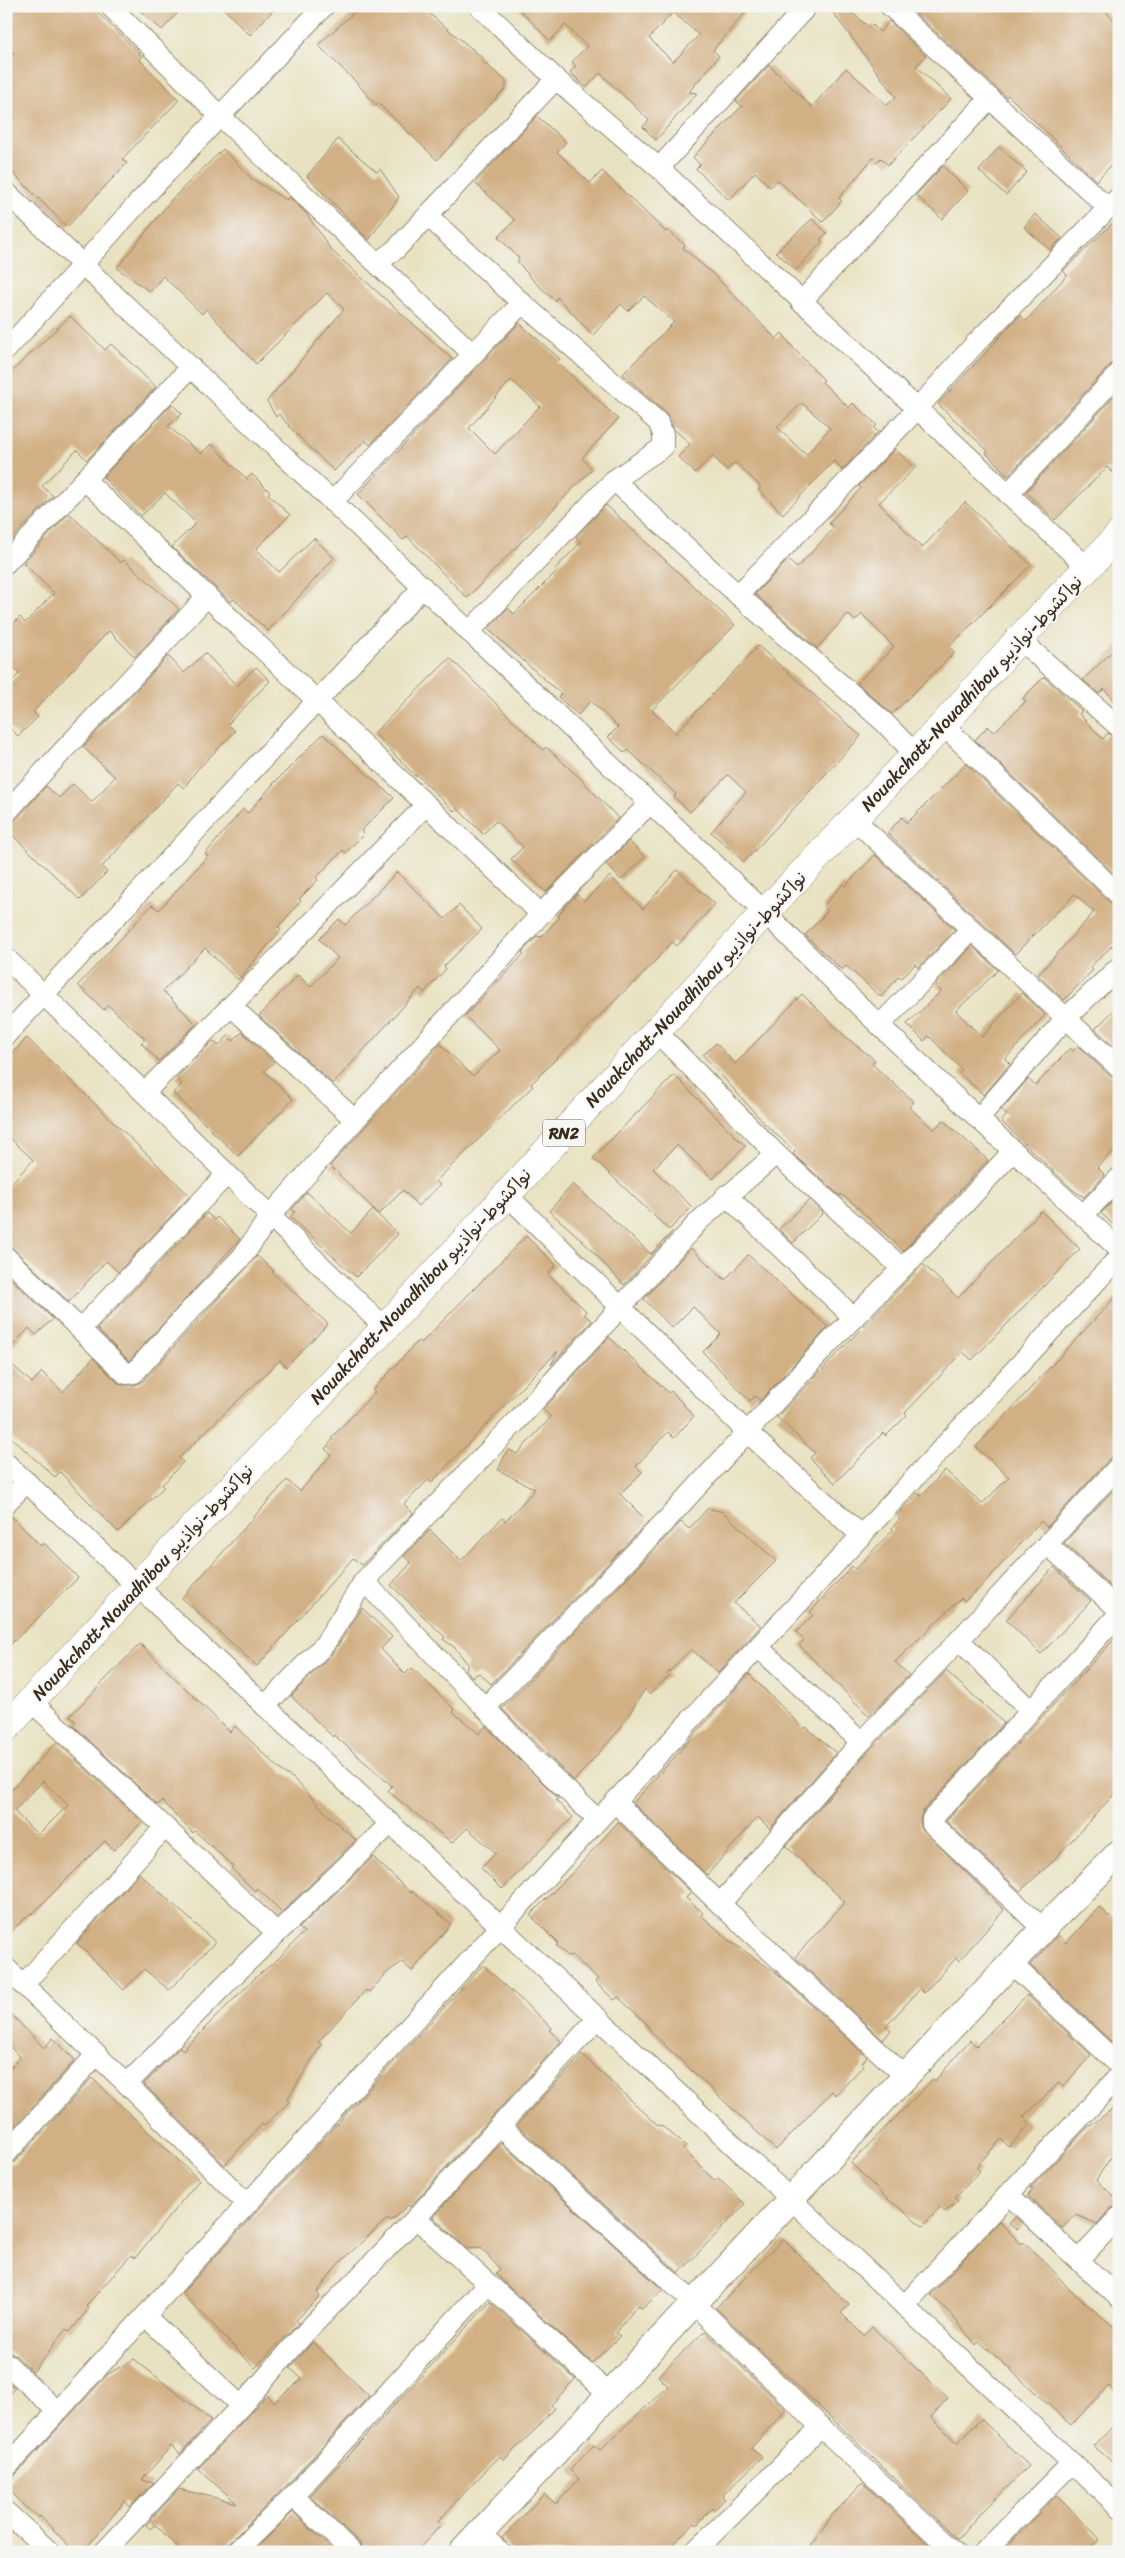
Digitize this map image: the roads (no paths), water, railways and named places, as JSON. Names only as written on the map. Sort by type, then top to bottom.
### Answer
[{"type":"highway","name":"Nouakchott-Nouadhibou نواكشوط-نواذيبو","points":[[6,1728],[137,1586],[385,1328],[765,912],[943,725],[1019,638],[1119,535]]},
{"type":"street","points":[[110,6],[220,116],[473,354]]},
{"type":"street","points":[[6,350],[84,266],[137,204],[324,6]]},
{"type":"street","points":[[479,6],[556,79],[658,168],[1088,568]]},
{"type":"street","points":[[658,168],[807,6]]},
{"type":"street","points":[[738,595],[917,409],[975,344],[1114,203],[990,98],[890,6]]},
{"type":"street","points":[[377,263],[396,249],[556,79]]},
{"type":"street","points":[[801,302],[990,98]]},
{"type":"street","points":[[6,192],[765,912],[880,1026],[1119,1249]]},
{"type":"street","points":[[428,216],[658,422],[663,434],[663,447],[614,480],[469,632]]},
{"type":"street","points":[[332,502],[522,302]]},
{"type":"street","points":[[6,563],[191,367]]},
{"type":"street","points":[[1008,494],[1119,373]]},
{"type":"street","points":[[85,480],[540,914]]},
{"type":"street","points":[[614,480],[738,595],[884,722],[915,754]]},
{"type":"street","points":[[6,1035],[423,588]]},
{"type":"street","points":[[6,813],[76,735],[146,665],[206,596]]},
{"type":"street","points":[[1019,638],[1119,727]]},
{"type":"street","points":[[943,725],[1119,895]]},
{"type":"street","points":[[6,1257],[81,1328],[126,1374],[134,1373],[192,1308],[242,1257],[270,1216],[540,914],[650,803]]},
{"type":"street","points":[[144,1093],[426,805]]},
{"type":"street","points":[[854,819],[1119,1068]]},
{"type":"street","points":[[880,1026],[971,930]]},
{"type":"street","points":[[6,958],[385,1328]]},
{"type":"street","points":[[978,1119],[1065,1019],[1119,967]]},
{"type":"street","points":[[231,1006],[354,1120]]},
{"type":"street","points":[[657,1032],[776,1154],[902,1268]]},
{"type":"street","points":[[485,1708],[673,1512],[1013,1151]]},
{"type":"street","points":[[265,1706],[324,1645],[364,1580],[514,1424],[699,1221],[776,1154]]},
{"type":"street","points":[[81,1328],[227,1174]]},
{"type":"street","points":[[1083,1215],[1119,1178]]},
{"type":"street","points":[[506,1194],[747,1432],[862,1536]]},
{"type":"street","points":[[726,1196],[854,1318]]},
{"type":"street","points":[[6,2468],[598,1820],[1119,1257]]},
{"type":"street","points":[[6,1463],[1119,2507]]},
{"type":"street","points":[[720,1904],[861,1742],[959,1640],[1119,1466]]},
{"type":"street","points":[[6,1503],[27,1482]]},
{"type":"street","points":[[1043,1929],[932,1824],[932,1819],[1119,1612],[1047,1544]]},
{"type":"street","points":[[364,1580],[534,1759],[598,1820]]},
{"type":"street","points":[[959,1640],[1031,1711]]},
{"type":"street","points":[[759,1648],[861,1742]]},
{"type":"street","points":[[31,1701],[277,1932]]},
{"type":"street","points":[[615,1802],[720,1904],[906,2077]]},
{"type":"street","points":[[128,2084],[277,1932],[391,1823]]},
{"type":"street","points":[[165,1827],[12,1976],[128,2084],[247,2204]]},
{"type":"street","points":[[462,2552],[693,2302],[1043,1929],[1116,1863]]},
{"type":"street","points":[[1011,1963],[1119,2065]]},
{"type":"street","points":[[104,2552],[241,2406],[305,2333],[416,2218],[598,2018]]},
{"type":"street","points":[[6,2154],[97,2054]]},
{"type":"street","points":[[904,2306],[1119,2076]]},
{"type":"street","points":[[500,2126],[693,2302],[821,2427],[954,2552]]},
{"type":"street","points":[[1008,2194],[1119,2298]]},
{"type":"street","points":[[1079,2260],[1119,2217]]},
{"type":"street","points":[[416,2218],[610,2394]]},
{"type":"street","points":[[236,2552],[293,2496],[488,2284]]},
{"type":"street","points":[[146,2316],[241,2406]]},
{"type":"street","points":[[6,2364],[57,2411]]},
{"type":"street","points":[[701,2549],[821,2427]]},
{"type":"street","points":[[984,2552],[1072,2464]]},
{"type":"street","points":[[293,2496],[352,2552]]},
{"type":"street","points":[[6,2512],[50,2552]]},
{"type":"street","points":[[480,2534],[500,2552]]}]
